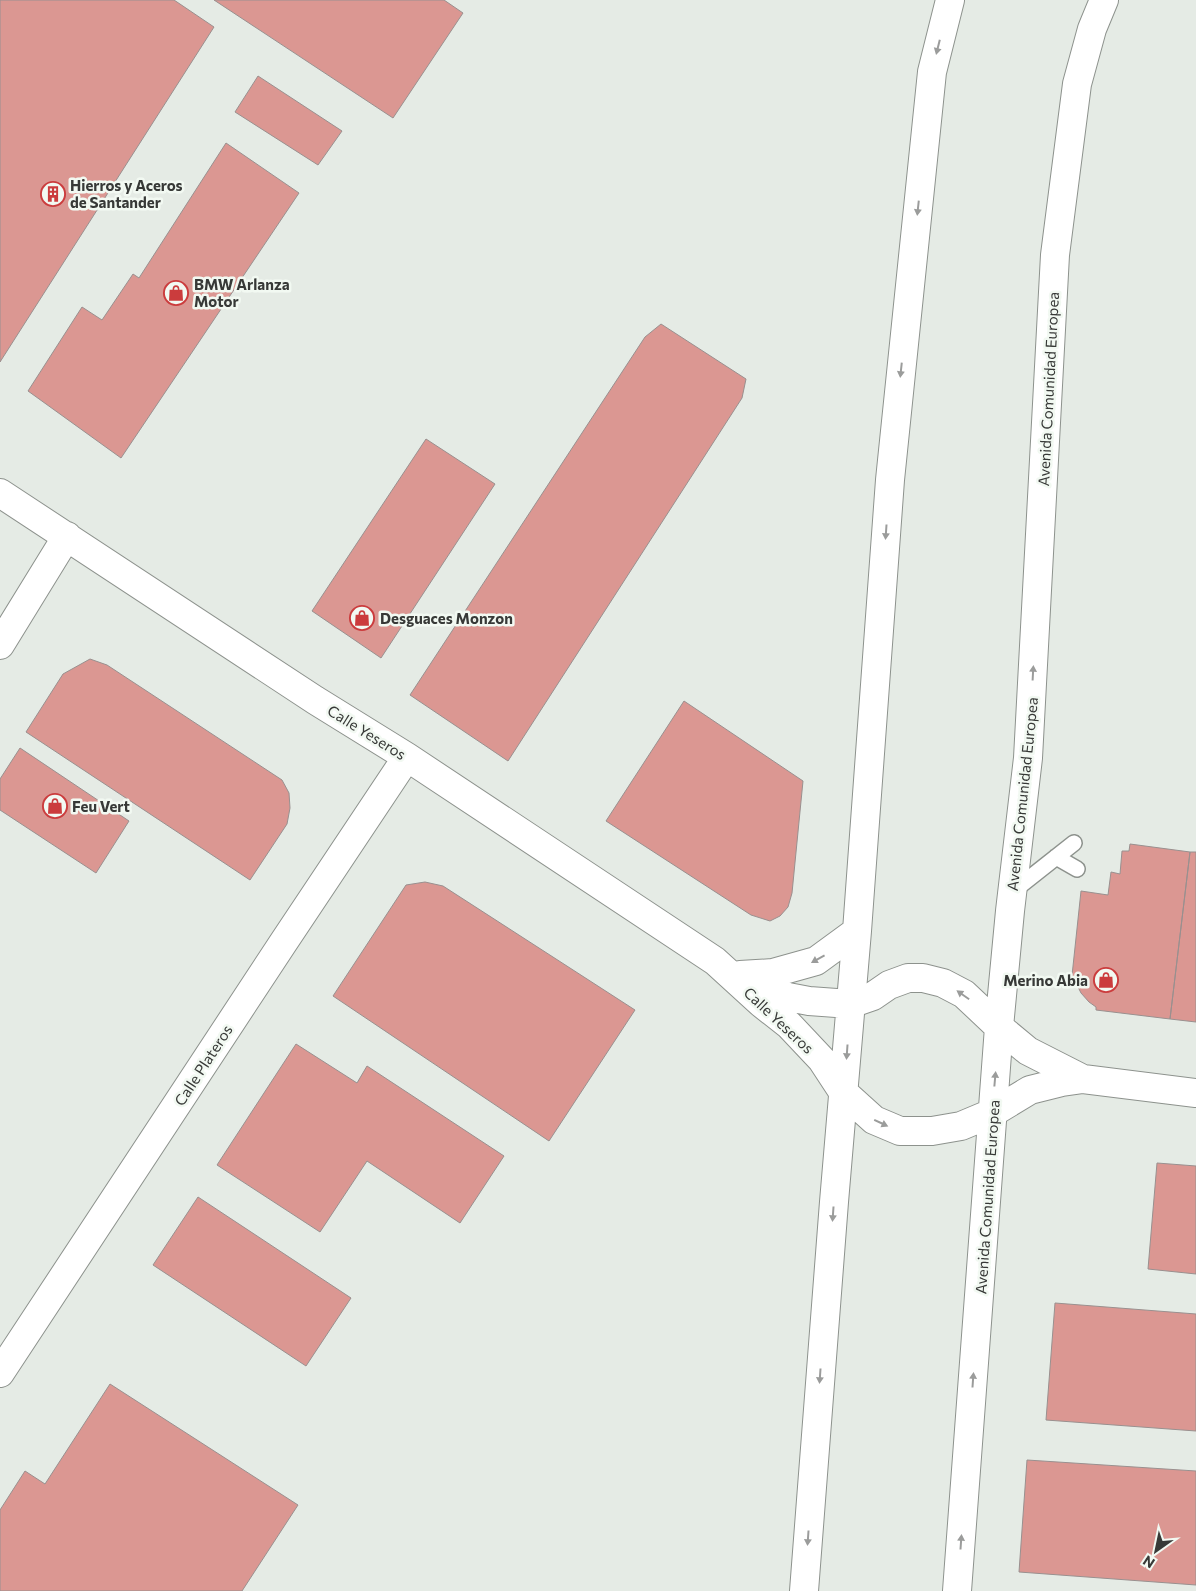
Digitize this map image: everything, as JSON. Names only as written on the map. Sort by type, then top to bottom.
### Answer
[{"type":"street","points":[[804,1591],[857,931],[890,480],[932,72],[950,0]]},
{"type":"street","name":"Avenida Comunidad Europea","points":[[957,1591],[999,1027],[1012,892],[1028,758],[1055,255],[1077,84],[1092,29],[1104,0]]},
{"type":"street","name":"Calle Yeseros","points":[[0,493],[307,694],[407,757],[715,961],[761,1003],[789,1025],[822,1060],[843,1092]]},
{"type":"street","points":[[0,645],[67,536]]},
{"type":"street","name":"Calle Plateros","points":[[0,1373],[407,757]]},
{"type":"street","name":"Calle Yeseros","points":[[730,975],[773,973],[816,962],[857,931]]},
{"type":"street","points":[[730,975],[788,997],[809,1001],[850,1004],[873,996],[889,985],[908,978],[923,978],[943,984],[964,994],[1028,1051],[1083,1079]]},
{"type":"street","points":[[843,1092],[874,1120],[900,1131],[932,1131],[961,1126],[992,1113],[1030,1090],[1083,1079],[1196,1093]]},
{"type":"lane","points":[[1012,892],[1074,843]]},
{"type":"lane","points":[[1056,857],[1077,869]]},
{"type":"building","name":"Hierros y Aceros de Santander","points":[[0,0],[174,0],[214,27],[0,362]]},
{"type":"building","points":[[214,0],[444,0],[463,13],[393,118]]},
{"type":"building","points":[[258,76],[342,131],[318,165],[235,112]]},
{"type":"building","name":"BMW Arlanza Motor","points":[[226,143],[299,193],[121,458],[28,391],[82,307],[102,320],[133,274],[139,278]]},
{"type":"building","points":[[661,324],[746,379],[742,398],[508,761],[410,695],[645,337]]},
{"type":"building","points":[[426,439],[495,484],[381,658],[312,611]]},
{"type":"building","points":[[90,659],[107,665],[282,780],[289,793],[290,808],[287,824],[250,880],[26,732],[63,674]]},
{"type":"building","points":[[684,701],[803,781],[792,893],[788,907],[780,916],[770,921],[751,915],[606,821]]},
{"type":"building","points":[[20,748],[129,821],[96,873],[0,810],[0,779]]},
{"type":"building","points":[[1130,844],[1190,852],[1170,1019],[1096,1010],[1096,1007],[1081,993],[1077,985],[1071,985],[1081,891],[1108,895],[1111,872],[1120,874],[1122,851],[1129,851]]},
{"type":"building","points":[[1190,852],[1196,852],[1196,1022],[1170,1019]]},
{"type":"building","points":[[425,882],[443,886],[635,1010],[549,1141],[333,996],[406,885]]},
{"type":"building","points":[[296,1044],[357,1083],[367,1066],[504,1156],[460,1223],[367,1161],[320,1232],[217,1165]]},
{"type":"building","points":[[1157,1163],[1196,1166],[1196,1274],[1148,1269]]},
{"type":"building","points":[[198,1197],[351,1298],[306,1366],[153,1265]]},
{"type":"building","points":[[1055,1303],[1196,1314],[1196,1431],[1046,1420]]},
{"type":"building","points":[[110,1384],[298,1505],[242,1591],[0,1591],[0,1510],[25,1471],[45,1484]]},
{"type":"building","points":[[1027,1460],[1196,1471],[1196,1585],[1019,1572]]},
{"type":"place","name":"Hierros y Aceros de Santander","points":[[53,194]]},
{"type":"place","name":"BMW Arlanza Motor","points":[[176,293]]},
{"type":"place","name":"Desguaces Monzon","points":[[362,618]]},
{"type":"place","name":"Feu Vert","points":[[55,806]]},
{"type":"place","name":"Merino Abia","points":[[1106,980]]}]
